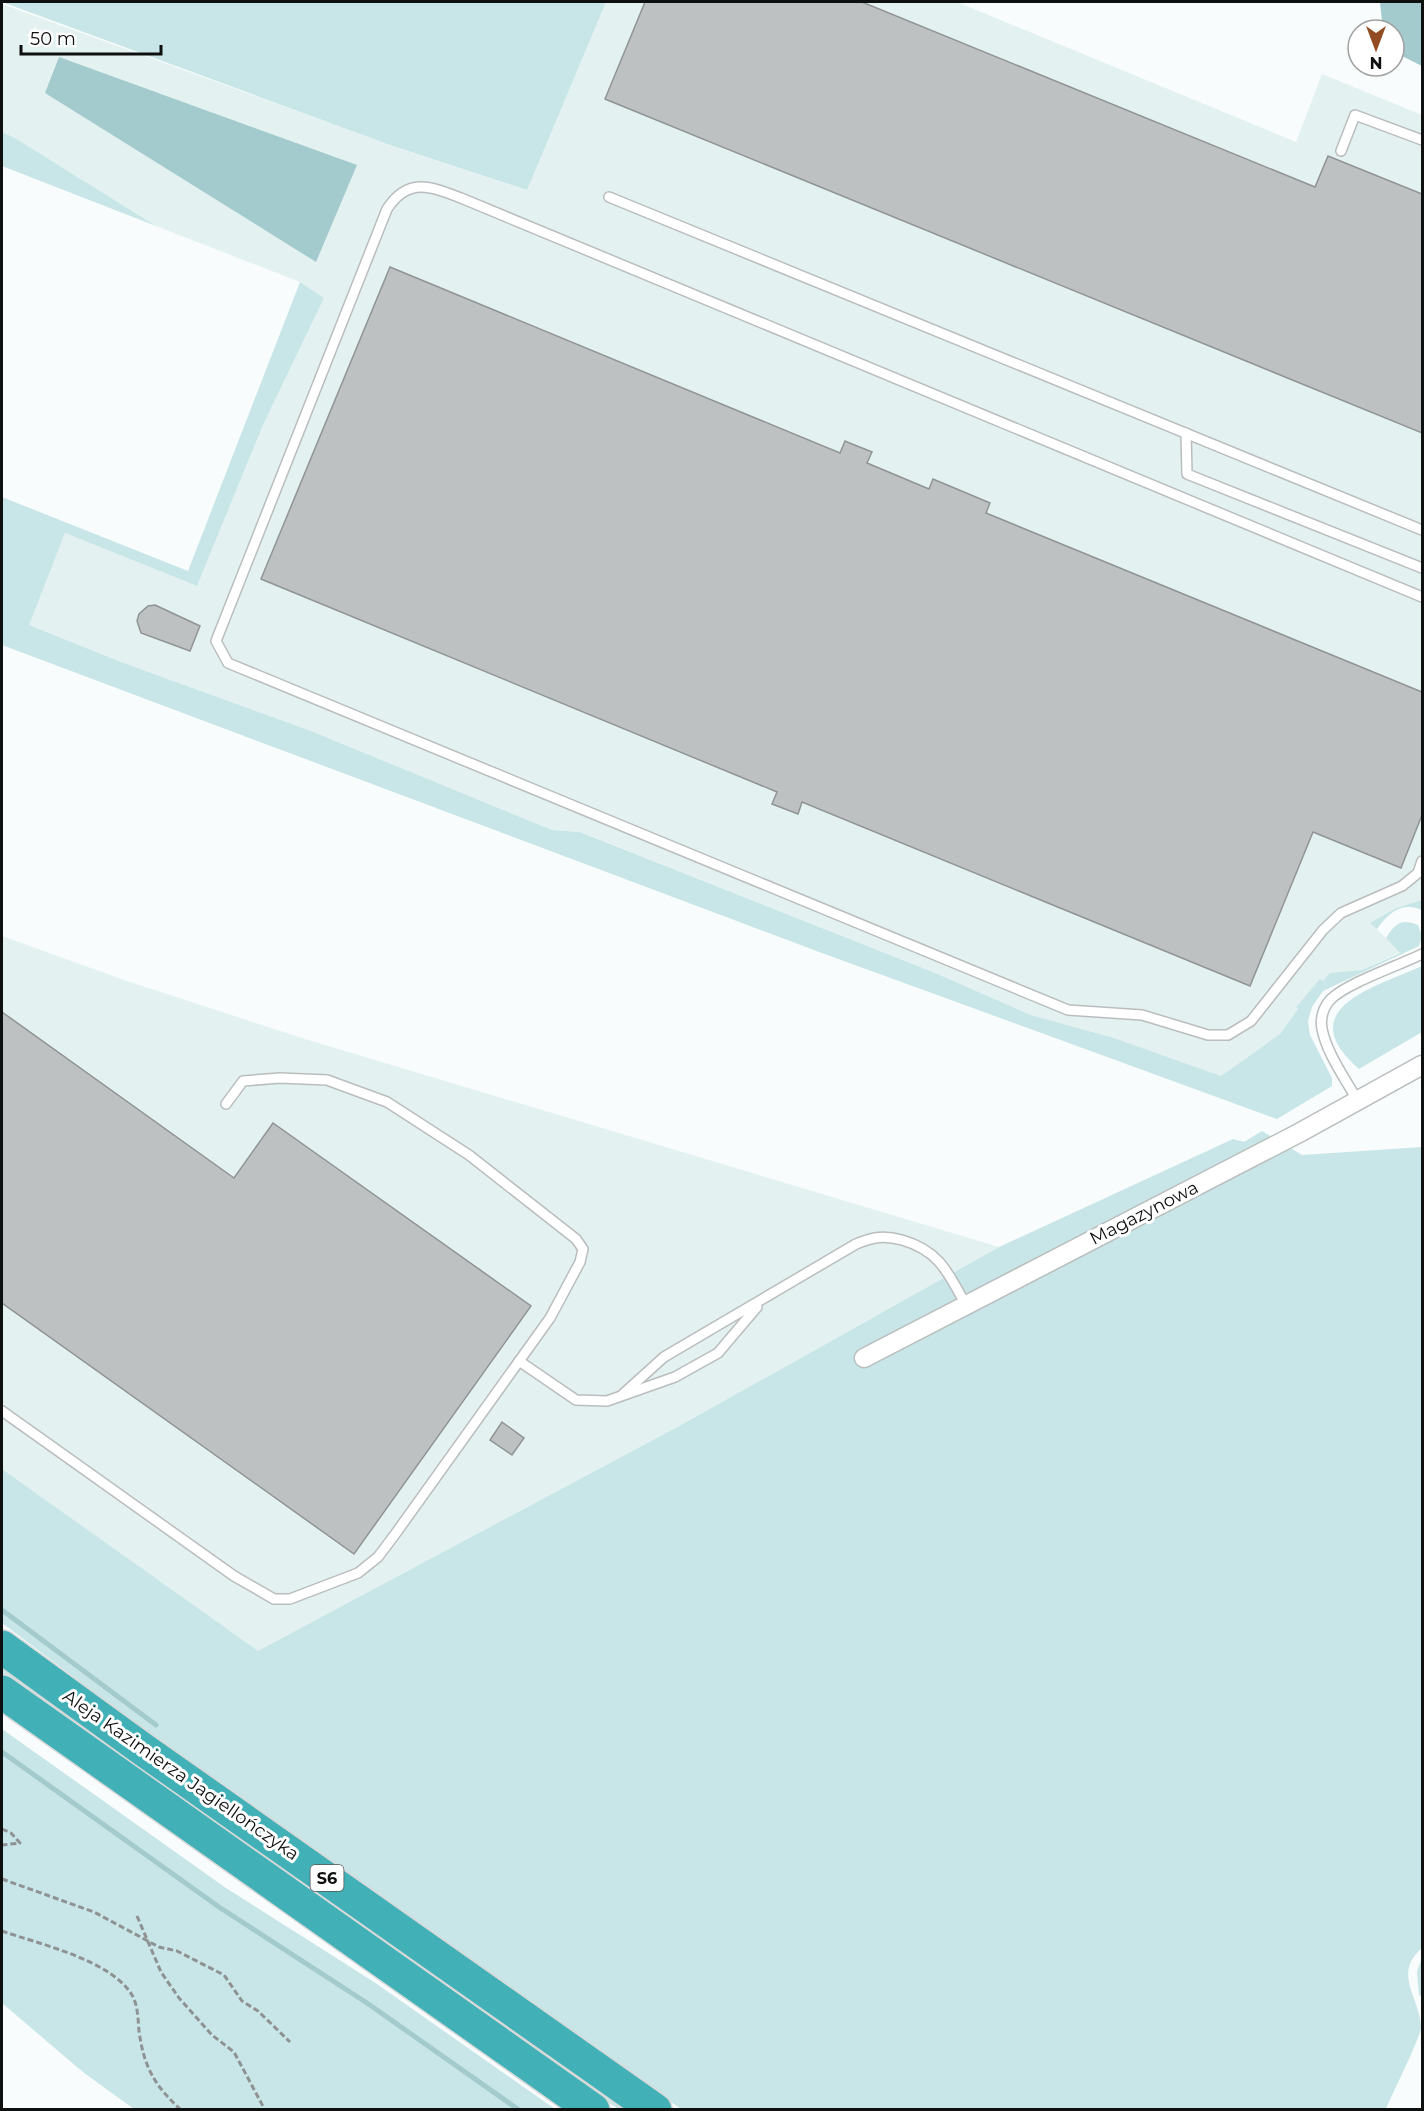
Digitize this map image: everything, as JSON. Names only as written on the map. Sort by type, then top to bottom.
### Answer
[{"type":"highway","name":"Aleja Kazimierza Jagiellończyka","points":[[2,1647],[141,1748],[655,2109]]},
{"type":"highway","name":"Aleja Kazimierza Jagiellończyka","points":[[2,1692],[592,2109]]},
{"type":"street","name":"Magazynowa","points":[[864,1358],[1422,1065]]},
{"type":"lane","points":[[1341,151],[1355,115],[1422,140]]},
{"type":"lane","points":[[1422,597],[461,198],[436,188],[422,187],[407,189],[394,198],[387,209],[216,641],[228,663],[1068,1010],[1142,1015],[1208,1035],[1228,1035],[1251,1021],[1323,930],[1341,913],[1402,886],[1418,873],[1422,861]]},
{"type":"lane","points":[[609,196],[1422,530]]},
{"type":"lane","points":[[1186,433],[1187,474],[1422,568]]},
{"type":"lane","points":[[1357,1100],[1326,1042],[1322,1027],[1322,1012],[1330,1000],[1344,991],[1422,954]]},
{"type":"lane","points":[[2,1411],[234,1576],[260,1592],[282,1600],[345,1580],[378,1557],[550,1318],[580,1262],[583,1249],[576,1239],[448,1140],[387,1102],[327,1080],[280,1078],[243,1081],[226,1104]]},
{"type":"lane","points":[[623,1394],[664,1357],[856,1245],[884,1236],[916,1244],[935,1256],[966,1305]]},
{"type":"lane","points":[[519,1361],[576,1400],[607,1401],[675,1377],[718,1353],[762,1301]]},
{"type":"path","points":[[2,1829],[11,1833],[20,1844],[2,1845]]},
{"type":"path","points":[[2,1879],[94,1912],[159,1947],[177,1951],[224,1975],[242,2001],[258,2011],[290,2042]]},
{"type":"path","points":[[137,1916],[161,1972],[179,1998],[212,2035],[234,2052],[265,2109]]},
{"type":"path","points":[[2,1931],[98,1965],[119,1982],[132,1995],[141,2047],[153,2081],[181,2109]]},
{"type":"shaded area","points":[[2,2],[606,2],[527,190],[390,145]]},
{"type":"shaded area","points":[[606,2],[957,2],[1296,142],[1322,74],[1422,115],[1422,900],[1396,908],[1371,923],[1400,952],[1362,970],[1323,982],[1296,1007],[1298,1009],[1280,1034],[1221,1076],[1114,1038],[1031,1015],[933,972],[581,832],[552,830],[311,731],[121,662],[28,625],[65,533],[197,586],[263,425],[324,298],[300,282],[156,226],[2,132],[2,4],[390,145],[526,190]]},
{"type":"shaded area","points":[[1380,2],[1422,2],[1422,66],[1406,58],[1406,18],[1382,18]]},
{"type":"shaded area","points":[[59,57],[357,165],[316,262],[45,93]]},
{"type":"shaded area","points":[[2,132],[15,138],[156,226],[2,166]]},
{"type":"shaded area","points":[[300,282],[324,298],[263,425],[197,586],[65,533],[29,625],[121,662],[311,731],[552,830],[580,832],[933,972],[1031,1015],[1114,1038],[1221,1076],[1280,1034],[1298,1009],[1296,1007],[1320,979],[1323,981],[1330,973],[1362,970],[1400,953],[1386,938],[1392,929],[1403,922],[1418,925],[1422,936],[1419,946],[1323,991],[1312,1007],[1308,1021],[1310,1035],[1332,1078],[1332,1086],[1277,1119],[822,953],[2,645],[2,497],[188,571]]},
{"type":"shaded area","points":[[1422,900],[1422,910],[1408,907],[1396,910],[1377,929],[1370,923],[1396,908]]},
{"type":"shaded area","points":[[2,936],[127,981],[305,1039],[999,1247],[681,1425],[258,1652],[2,1469]]},
{"type":"shaded area","points":[[1422,966],[1422,1032],[1359,1069],[1340,1048],[1333,1031],[1336,1016],[1347,1003],[1363,992]]},
{"type":"shaded area","points":[[1262,1131],[1302,1155],[1422,1147],[1422,1948],[1413,1958],[1408,1977],[1420,2016],[1421,2027],[1386,2109],[681,2109],[152,1736],[2,1623],[2,1469],[258,1651],[681,1425],[999,1247],[1233,1139],[1244,1142]]},
{"type":"shaded area","points":[[2,1662],[636,2109],[618,2109],[2,1674]]},
{"type":"shaded area","points":[[2,1729],[226,1888],[374,1982],[555,2109],[134,2109],[84,2073],[2,2003]]},
{"type":"shaded area","points":[[1422,1957],[1422,1997],[1419,1995],[1417,1972]]},
{"type":"building","points":[[645,2],[862,2],[1315,187],[1328,156],[1422,194],[1422,433],[605,99]]},
{"type":"building","points":[[390,267],[840,453],[845,441],[872,452],[867,463],[929,489],[933,479],[990,503],[986,513],[1422,692],[1422,815],[1401,868],[1313,832],[1250,986],[802,802],[798,814],[772,804],[777,792],[261,579]]},
{"type":"building","points":[[155,605],[200,626],[190,651],[141,633],[137,621],[139,614],[148,606]]},
{"type":"building","points":[[2,1012],[234,1178],[273,1123],[531,1306],[354,1554],[2,1303]]},
{"type":"building","points":[[502,1422],[524,1438],[512,1455],[490,1440]]},
{"type":"waterway","points":[[2,1610],[156,1725]]},
{"type":"waterway","points":[[2,1752],[219,1907],[367,2003],[519,2110]]}]
